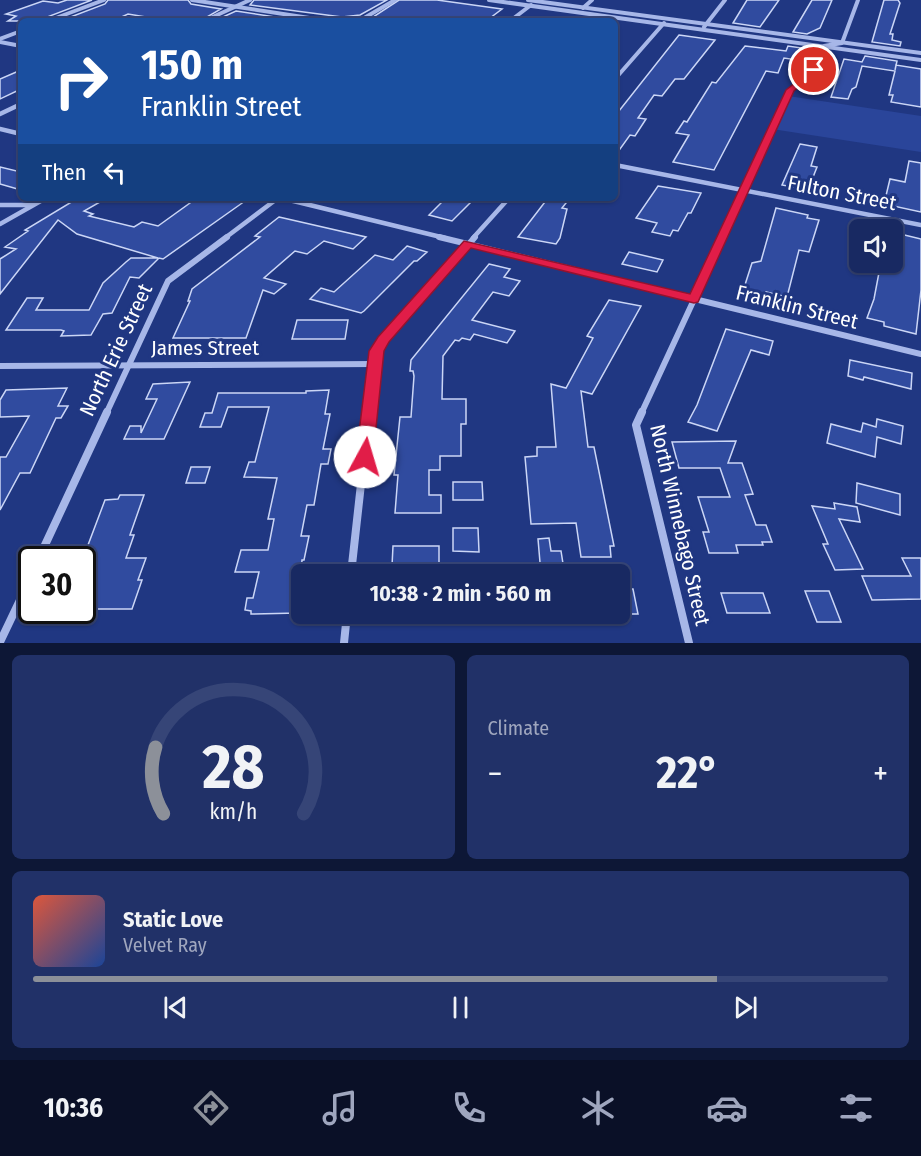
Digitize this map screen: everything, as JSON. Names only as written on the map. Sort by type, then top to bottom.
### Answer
[{"type":"street","points":[[56,18],[104,0]]},
{"type":"street","points":[[192,0],[309,18]]},
{"type":"street","points":[[211,18],[250,0]]},
{"type":"street","points":[[364,18],[395,0]]},
{"type":"street","points":[[489,0],[921,60]]},
{"type":"street","points":[[528,0],[921,53]]},
{"type":"street","points":[[578,12],[592,0]]},
{"type":"street","points":[[702,30],[725,0]]},
{"type":"street","points":[[842,43],[858,0]]},
{"type":"street","points":[[514,18],[536,1]]},
{"type":"street","points":[[618,76],[668,19]]},
{"type":"street","points":[[0,40],[18,32]]},
{"type":"street","points":[[0,40],[18,45]]},
{"type":"street","points":[[824,46],[842,43]]},
{"type":"street","name":"North Winnebago Street","points":[[689,643],[636,425],[791,90],[814,70],[824,46]]},
{"type":"street","points":[[0,114],[18,105]]},
{"type":"street","points":[[0,129],[18,133]]},
{"type":"street","name":"Fulton Street","points":[[618,166],[921,225]]},
{"type":"street","points":[[0,224],[41,201]]},
{"type":"street","name":"North Erie Street","points":[[45,546],[168,281],[275,201]]},
{"type":"street","name":"Franklin Street","points":[[291,201],[921,354]]},
{"type":"street","points":[[352,564],[376,351],[383,340],[506,201]]},
{"type":"street","points":[[0,205],[34,205]]},
{"type":"street","name":"James Street","points":[[0,366],[375,364]]},
{"type":"street","points":[[0,642],[18,604]]},
{"type":"street","points":[[344,643],[346,624]]},
{"type":"shaded area","points":[[788,96],[921,116],[921,152],[772,129]]},
{"type":"building","points":[[67,0],[92,0],[46,18],[18,18],[18,21],[8,21],[16,16],[6,14],[43,1],[58,3]]},
{"type":"building","points":[[108,0],[188,0],[191,4],[221,9],[205,18],[152,18],[128,14],[119,18],[68,18],[105,4]]},
{"type":"building","points":[[254,0],[387,0],[360,15],[342,17],[250,5]]},
{"type":"building","points":[[399,0],[437,0],[502,9],[490,18],[373,17]]},
{"type":"building","points":[[747,0],[779,0],[760,27],[733,23]]},
{"type":"building","points":[[812,0],[832,0],[820,28],[807,34],[793,32]]},
{"type":"building","points":[[884,0],[898,0],[900,3],[890,34],[893,34],[892,40],[901,42],[900,46],[872,42]]},
{"type":"building","points":[[236,11],[275,17],[255,18],[221,18]]},
{"type":"building","points":[[679,35],[715,40],[684,79],[675,79],[662,96],[654,95],[638,118],[646,119],[635,136],[630,135],[618,152],[618,112]]},
{"type":"building","points":[[745,46],[786,51],[788,46],[802,48],[797,60],[784,58],[778,73],[766,71],[714,170],[673,162],[689,135],[676,133],[684,121],[687,122],[712,82],[716,83]]},
{"type":"building","points":[[865,56],[897,61],[896,65],[921,69],[921,107],[891,102],[893,95],[889,95],[895,71],[862,66],[856,87],[852,89],[848,99],[831,97],[844,59],[862,62]]},
{"type":"building","points":[[18,71],[18,90],[0,99],[0,79]]},
{"type":"building","points":[[800,144],[817,147],[811,166],[817,167],[808,190],[782,185]]},
{"type":"building","points":[[909,161],[921,163],[921,212],[884,204],[890,179],[905,182]]},
{"type":"building","points":[[0,167],[18,171],[18,189],[0,184]]},
{"type":"building","points":[[658,186],[701,193],[691,213],[688,213],[678,231],[673,230],[670,236],[652,232],[657,223],[636,218]]},
{"type":"building","points":[[73,201],[102,201],[84,211],[93,214],[89,216],[134,227],[142,222],[158,226],[193,201],[245,201],[163,259],[159,258],[139,278],[130,277],[112,313],[103,314],[91,335],[61,336],[64,331],[61,330],[6,330],[27,298],[43,298],[36,310],[89,310],[103,283],[131,258],[158,258],[77,234],[58,220],[0,294],[0,259],[16,249],[5,247],[28,231],[25,230]]},
{"type":"building","points":[[443,201],[472,201],[452,221],[429,215]]},
{"type":"building","points":[[546,201],[568,201],[562,208],[567,209],[560,238],[556,244],[518,237]]},
{"type":"building","points":[[776,208],[808,215],[807,218],[819,220],[809,252],[799,250],[787,297],[766,292],[765,296],[743,291],[752,263],[761,261]]},
{"type":"building","points":[[279,217],[366,237],[353,249],[324,241],[307,254],[295,251],[264,278],[286,284],[274,294],[263,290],[246,338],[173,338],[190,301],[188,301],[192,289],[260,237],[255,236]]},
{"type":"building","points":[[903,235],[921,239],[921,290],[916,334],[884,326],[884,322],[867,318],[874,299],[879,273],[903,273]]},
{"type":"building","points":[[407,246],[427,252],[414,261],[361,313],[310,299],[321,288],[334,292],[375,255],[393,260]]},
{"type":"building","points":[[629,252],[663,260],[657,272],[622,264]]},
{"type":"building","points":[[489,264],[510,269],[504,277],[520,281],[509,296],[493,292],[472,320],[515,331],[507,343],[474,334],[470,340],[462,338],[459,341],[455,340],[443,356],[442,399],[466,399],[466,424],[461,424],[461,456],[440,456],[440,470],[429,470],[429,495],[441,495],[441,513],[395,513],[398,475],[394,475],[400,417],[411,417],[414,376],[413,371],[410,371],[411,360]]},
{"type":"building","points":[[609,300],[641,306],[592,394],[581,391],[588,447],[594,447],[614,546],[610,546],[611,557],[581,557],[576,523],[531,524],[525,457],[537,456],[537,447],[556,447],[551,384],[566,388],[593,338],[587,336]]},
{"type":"building","points":[[297,320],[348,320],[345,339],[292,339]]},
{"type":"building","points":[[726,329],[773,341],[769,355],[751,350],[717,431],[688,422],[697,405]]},
{"type":"building","points":[[850,360],[912,373],[911,389],[864,377],[863,380],[848,376]]},
{"type":"building","points":[[190,382],[164,439],[124,439],[130,426],[141,426],[141,433],[157,399],[146,399],[153,384]]},
{"type":"building","points":[[67,388],[58,406],[68,406],[61,418],[56,418],[30,473],[20,473],[0,510],[0,457],[6,457],[29,416],[0,417],[0,400],[6,390]]},
{"type":"building","points":[[329,390],[325,414],[330,414],[323,449],[331,449],[328,464],[321,464],[314,505],[307,505],[301,536],[309,536],[304,560],[302,564],[291,564],[291,613],[251,614],[251,611],[245,610],[247,598],[253,598],[259,572],[235,572],[241,550],[268,550],[274,519],[268,519],[277,478],[244,477],[249,462],[255,462],[269,407],[228,407],[221,427],[200,427],[205,413],[212,413],[218,393],[306,393],[306,391]]},
{"type":"building","points":[[877,419],[903,426],[901,444],[877,437],[875,457],[827,443],[831,424],[861,432],[863,423],[876,427]]},
{"type":"building","points":[[736,441],[728,463],[742,463],[753,494],[745,495],[756,525],[766,525],[772,542],[762,542],[763,545],[736,545],[738,553],[709,553],[703,532],[709,532],[698,497],[730,497],[720,468],[679,468],[672,442]]},
{"type":"building","points":[[191,467],[210,467],[205,483],[186,483]]},
{"type":"building","points":[[453,482],[482,482],[483,500],[453,500]]},
{"type":"building","points":[[857,483],[900,494],[900,515],[856,503]]},
{"type":"building","points":[[120,495],[144,495],[130,535],[134,535],[126,558],[146,558],[138,580],[142,580],[132,609],[96,609],[96,546],[88,546],[105,500],[118,499]]},
{"type":"building","points":[[834,503],[857,507],[860,522],[839,519],[863,569],[835,570],[823,544],[828,544],[812,506],[835,509]]},
{"type":"building","points":[[453,528],[478,528],[479,552],[453,551]]},
{"type":"building","points":[[549,538],[551,551],[561,551],[563,564],[540,564],[538,539]]},
{"type":"building","points":[[393,546],[439,546],[439,564],[392,564]]},
{"type":"building","points":[[902,558],[921,558],[921,599],[872,600],[862,576],[911,576]]},
{"type":"building","points":[[630,589],[633,589],[638,614],[630,614]]},
{"type":"building","points":[[805,591],[829,591],[841,622],[817,622]]},
{"type":"building","points":[[721,593],[763,593],[770,613],[727,613]]},
{"type":"route","points":[[365,457],[376,351],[383,340],[468,244],[694,299],[791,90],[814,70]]}]
